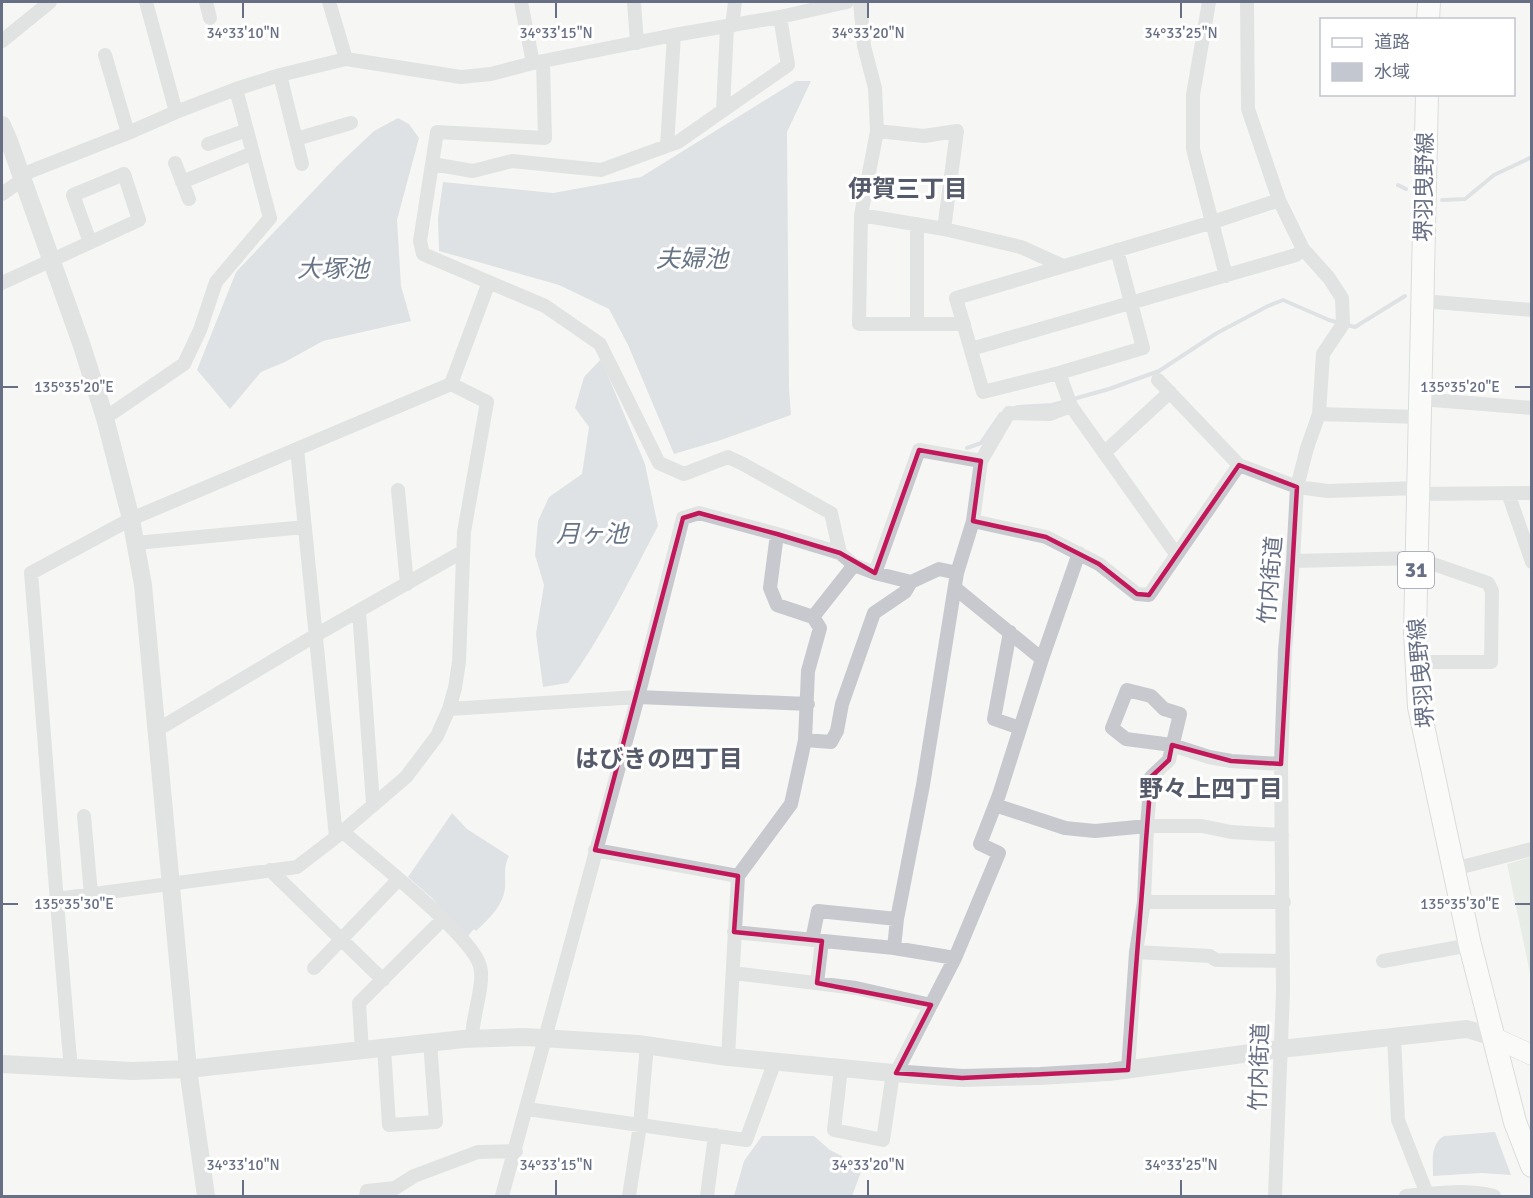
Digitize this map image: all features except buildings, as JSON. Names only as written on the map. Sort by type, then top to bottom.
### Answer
[{"type":"main road","points":[[1428,18],[1429,2]]},
{"type":"main road","name":"堺羽曳野線","points":[[1426,96],[1416,558],[1416,662],[1419,707],[1470,945],[1515,1122],[1532,1166]]},
{"type":"main road","points":[[1493,1037],[1532,1054]]},
{"type":"street","points":[[2,41],[50,2]]},
{"type":"street","points":[[146,2],[176,112]]},
{"type":"street","points":[[206,2],[210,18]]},
{"type":"street","points":[[329,2],[346,59]]},
{"type":"street","points":[[521,2],[538,62],[544,138],[437,132],[420,241],[423,254],[544,306],[600,344],[659,464],[684,474],[728,457],[743,464],[831,513],[840,553]]},
{"type":"street","points":[[634,2],[637,42]]},
{"type":"street","points":[[723,110],[729,26],[735,2]]},
{"type":"street","points":[[2,194],[22,178],[176,112],[280,75],[346,59],[461,77],[491,74],[674,34],[780,17],[847,2]]},
{"type":"street","points":[[860,2],[864,46],[875,88],[876,131],[861,215],[859,324],[964,324]]},
{"type":"street","points":[[1209,2],[1193,95],[1193,149],[1226,276]]},
{"type":"street","name":"竹内街道","points":[[1247,2],[1248,109],[1279,200],[1303,249],[1329,278],[1342,298],[1343,324],[1323,354],[1319,414],[1306,448],[1297,487],[1285,650],[1281,764],[1284,902],[1275,1197]]},
{"type":"street","points":[[432,164],[473,171],[512,160],[601,170],[678,142],[788,65],[780,17]]},
{"type":"street","points":[[667,146],[674,34]]},
{"type":"street","points":[[105,55],[128,133]]},
{"type":"street","points":[[280,75],[302,164]]},
{"type":"street","points":[[105,418],[184,364],[200,330],[216,282],[270,218],[236,89]]},
{"type":"street","points":[[296,139],[351,123]]},
{"type":"street","points":[[2,125],[81,343],[105,418],[136,543],[143,585],[158,730],[188,1069],[206,1197]]},
{"type":"street","points":[[208,144],[247,130]]},
{"type":"street","points":[[876,131],[924,136],[957,131],[944,229]]},
{"type":"street","points":[[182,182],[253,153]]},
{"type":"street","points":[[175,163],[189,199]]},
{"type":"street","points":[[2,284],[140,220],[124,174],[73,195],[90,242]]},
{"type":"street","points":[[1117,250],[1143,348],[1059,373],[983,392],[956,298],[1063,267],[1117,250],[1213,222],[1279,200]]},
{"type":"street","points":[[861,215],[944,229],[1021,247],[1063,267]]},
{"type":"street","points":[[917,224],[917,324]]},
{"type":"street","points":[[971,349],[1296,255],[1303,249]]},
{"type":"street","points":[[71,1069],[32,573],[131,519],[451,384],[489,282]]},
{"type":"street","points":[[1422,301],[1532,310]]},
{"type":"street","points":[[1059,373],[1071,406],[1176,554]]},
{"type":"street","points":[[1158,380],[1239,465],[1297,487],[1328,491],[1532,493]]},
{"type":"street","points":[[56,899],[297,867],[406,777],[437,736],[449,709],[459,662],[462,552],[487,402],[451,384]]},
{"type":"street","points":[[1104,453],[1170,392]]},
{"type":"street","points":[[894,948],[897,919],[923,785],[957,573],[973,521],[981,461],[1009,413],[1050,414],[1071,406]]},
{"type":"street","points":[[1319,414],[1419,408],[1532,408]]},
{"type":"street","points":[[297,449],[339,834],[398,880],[458,933],[474,954],[480,965],[481,978],[472,1025],[472,1038]]},
{"type":"street","points":[[875,573],[919,450],[981,461]]},
{"type":"street","points":[[973,521],[1046,537],[1099,564],[1137,594],[1149,595],[1239,465]]},
{"type":"street","points":[[398,490],[407,584]]},
{"type":"street","points":[[1508,493],[1532,562]]},
{"type":"street","points":[[502,1197],[638,697],[683,518],[699,513],[777,534],[840,553],[854,565],[875,573],[911,582]]},
{"type":"street","points":[[136,543],[305,527]]},
{"type":"street","points":[[728,1056],[738,876],[791,804],[805,740],[808,671],[820,628],[813,617],[777,605],[770,588],[777,534]]},
{"type":"street","points":[[158,730],[316,635],[462,552]]},
{"type":"street","points":[[841,1068],[834,1130],[883,1140],[895,1073],[955,958],[999,853],[980,843],[995,805],[1079,553]]},
{"type":"street","points":[[1293,561],[1416,558],[1488,583],[1492,591],[1491,662],[1416,662]]},
{"type":"street","points":[[813,617],[854,565]]},
{"type":"street","points":[[805,740],[831,742],[837,731],[842,704],[874,613],[905,592],[911,582],[939,569],[957,573]]},
{"type":"street","points":[[955,588],[1042,659]]},
{"type":"street","points":[[359,611],[373,804]]},
{"type":"street","points":[[1010,632],[994,719],[1020,728]]},
{"type":"street","points":[[1128,1070],[1136,952],[1144,902],[1151,777],[1169,760],[1172,745],[1180,714],[1164,709],[1151,696],[1127,690],[1112,728],[1126,739],[1172,745],[1209,757],[1231,761],[1281,764]]},
{"type":"street","points":[[449,709],[638,697],[808,704]]},
{"type":"street","points":[[995,805],[1065,828],[1095,831],[1147,826],[1202,826],[1231,832],[1282,835]]},
{"type":"street","points":[[84,816],[91,894]]},
{"type":"street","points":[[1454,869],[1532,849]]},
{"type":"street","points":[[595,850],[738,876]]},
{"type":"street","points":[[270,870],[383,980]]},
{"type":"street","points":[[314,968],[398,880]]},
{"type":"street","points":[[1144,902],[1284,902]]},
{"type":"street","points":[[817,983],[818,911],[897,919]]},
{"type":"street","points":[[362,1050],[359,1003],[443,920]]},
{"type":"street","points":[[734,932],[894,948],[955,958]]},
{"type":"street","points":[[1383,961],[1470,945]]},
{"type":"street","points":[[1136,952],[1210,956],[1216,960],[1283,961]]},
{"type":"street","points":[[733,973],[856,988],[931,1005]]},
{"type":"street","points":[[2,1064],[132,1071],[188,1069],[472,1038],[544,1038],[647,1045],[841,1068],[973,1078],[1128,1070],[1280,1049],[1467,1029],[1493,1037]]},
{"type":"street","points":[[1394,1036],[1398,1120],[1435,1194]]},
{"type":"street","points":[[384,1048],[389,1125],[436,1122],[430,1042]]},
{"type":"street","points":[[629,1197],[640,1125],[647,1045]]},
{"type":"street","points":[[527,1109],[746,1140],[776,1061]]},
{"type":"street","points":[[707,1197],[715,1136]]},
{"type":"street","points":[[366,1197],[367,1191],[395,1188],[414,1176],[478,1152],[516,1151]]},
{"type":"street","points":[[1406,1197],[1480,1193],[1494,1197]]},
{"type":"highlighted area","points":[[919,450],[981,461],[973,521],[1046,537],[1099,564],[1137,594],[1149,595],[1239,465],[1297,487],[1281,764],[1231,761],[1172,745],[1169,760],[1151,777],[1128,1070],[962,1078],[896,1073],[931,1005],[817,983],[822,941],[734,932],[738,876],[595,850],[683,518],[699,513],[777,534],[840,553],[875,573]]},
{"type":"shaded area","points":[[1532,857],[1531,978],[1507,864]]},
{"type":"water","name":"夫婦池","points":[[796,81],[811,81],[787,132],[791,415],[674,454],[628,345],[609,309],[559,285],[439,251],[438,218],[443,182],[553,193],[641,177]]},
{"type":"water","name":"大塚池","points":[[398,118],[409,124],[419,138],[397,220],[401,286],[411,321],[323,341],[261,372],[230,409],[197,370],[236,272],[338,165],[374,131]]},
{"type":"water","name":"月ヶ池","points":[[601,359],[645,464],[658,526],[581,665],[568,683],[543,687],[536,634],[544,585],[535,555],[538,521],[549,497],[582,474],[589,427],[575,408],[584,377]]},
{"type":"water","points":[[452,813],[467,829],[509,856],[505,871],[504,895],[501,901],[490,917],[467,937],[432,898],[408,877]]},
{"type":"water","points":[[1495,1132],[1511,1175],[1482,1173],[1433,1176],[1434,1148],[1444,1136]]},
{"type":"water","points":[[762,1136],[814,1136],[830,1150],[863,1167],[852,1196],[734,1196],[744,1161]]},
{"type":"waterway","points":[[1442,200],[1465,199],[1494,175],[1532,157]]},
{"type":"waterway","points":[[1398,185],[1406,189]]},
{"type":"waterway","points":[[1017,407],[1052,405],[1109,389],[1159,371],[1217,333],[1283,300],[1329,320],[1355,327],[1405,296]]},
{"type":"waterway","points":[[967,448],[981,443],[1001,414]]},
{"type":"district","name":"伊賀三丁目","points":[[908,189]]},
{"type":"district","name":"はびきの四丁目","points":[[659,759]]},
{"type":"district","name":"野々上四丁目","points":[[1211,789]]}]
